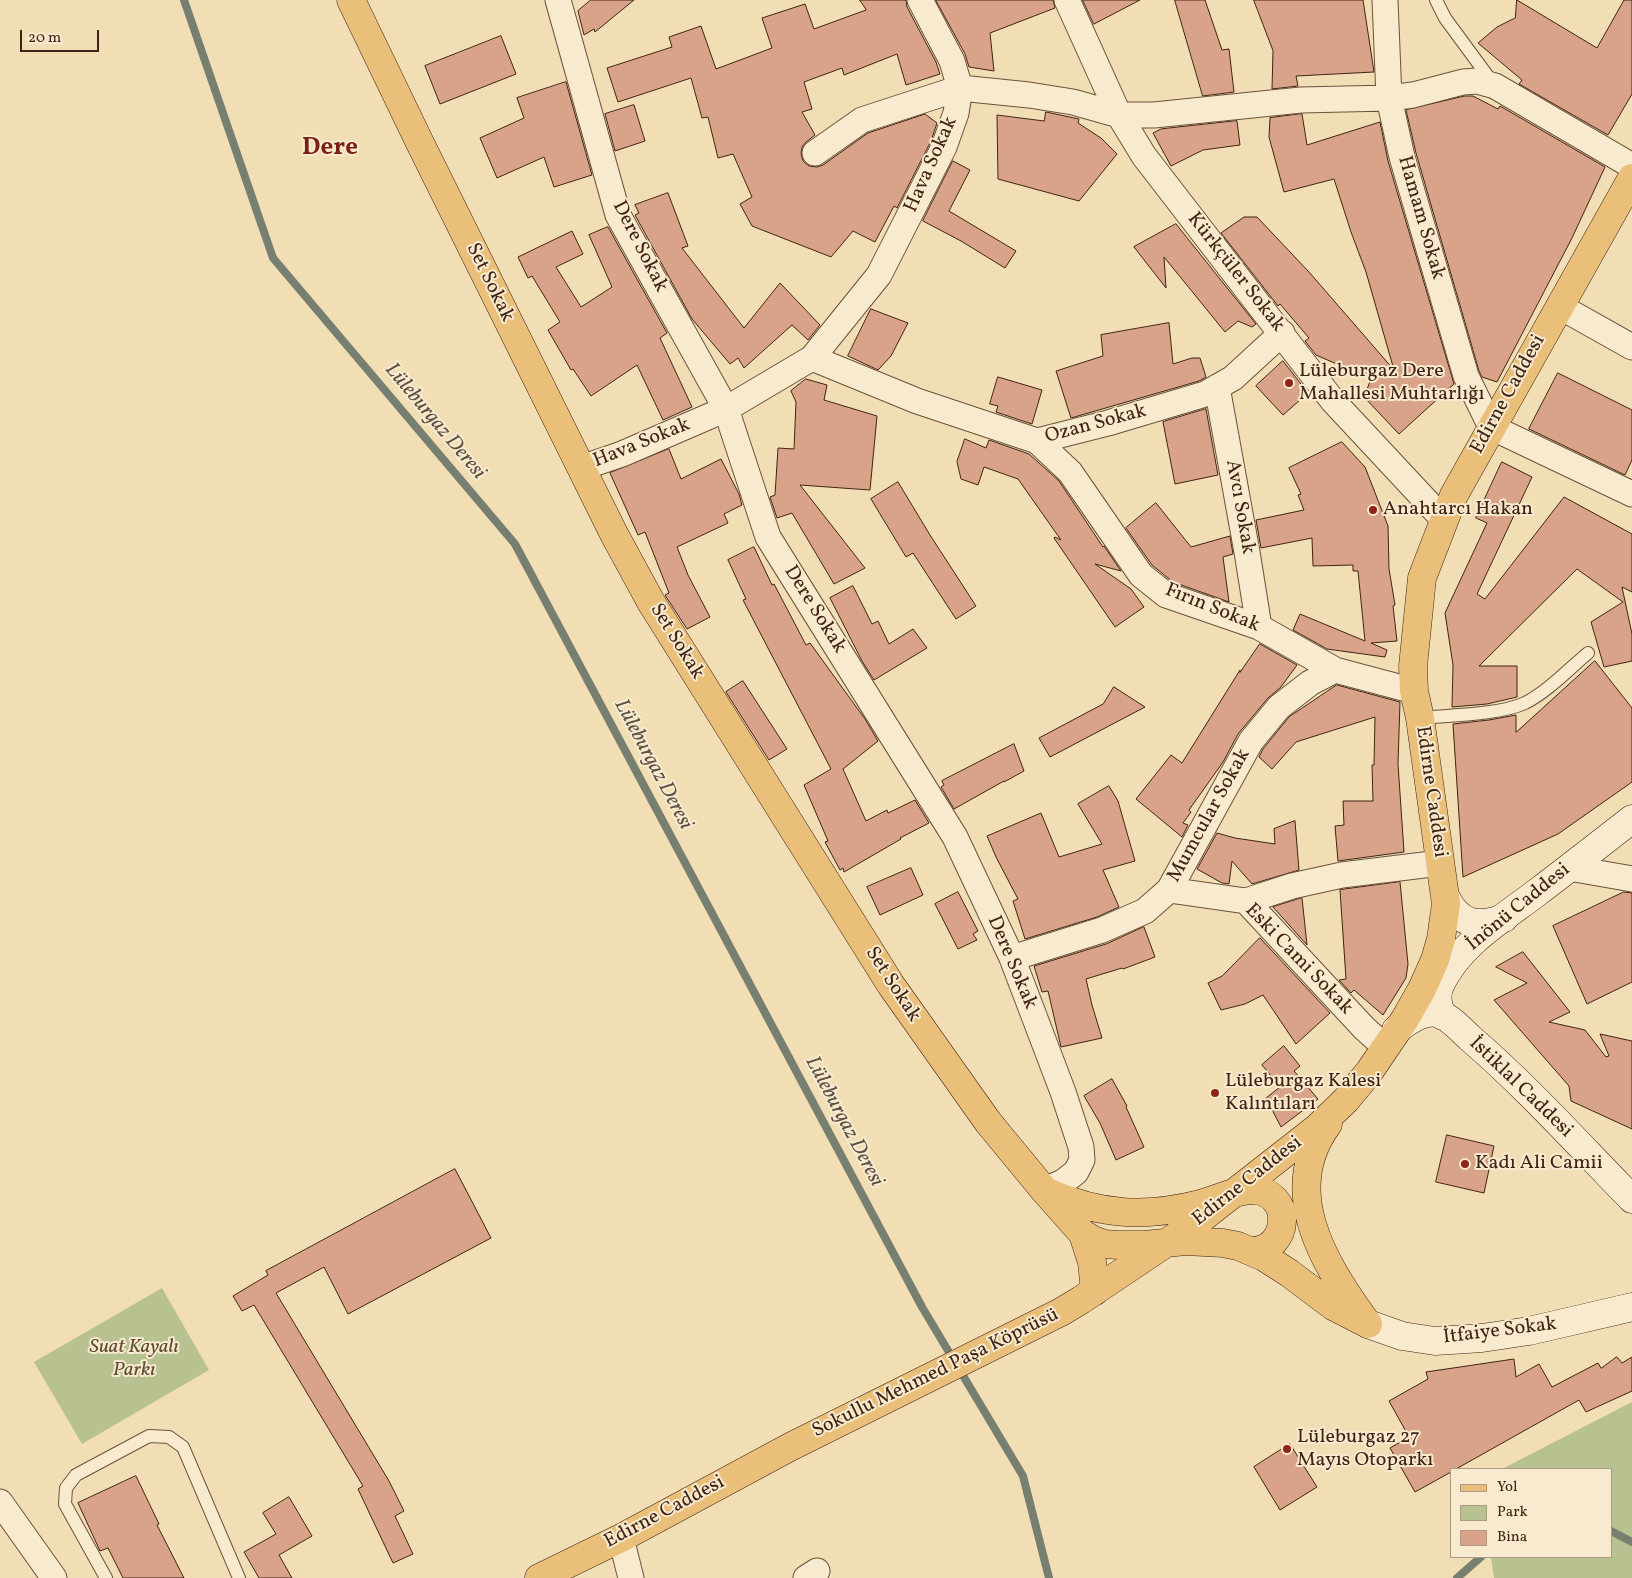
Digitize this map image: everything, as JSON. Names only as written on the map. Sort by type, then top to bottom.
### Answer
[{"type":"main road","name":"Set Sokak","points":[[351,0],[581,468],[651,602],[886,977],[933,1047],[988,1122],[1083,1234],[1093,1240],[1109,1245],[1167,1243]]},
{"type":"main road","name":"Edirne Caddesi","points":[[1088,1296],[1167,1243],[1235,1193],[1317,1128],[1346,1100],[1369,1072],[1422,989],[1435,960],[1441,939],[1446,898],[1420,718],[1414,691],[1413,666],[1422,578],[1454,494],[1632,178]]},
{"type":"main road","name":"İnönü Caddesi","points":[[1443,1016],[1438,1007],[1438,996],[1444,977],[1464,952],[1505,917],[1632,819]]},
{"type":"main road","points":[[1446,898],[1455,912],[1469,922],[1487,923],[1505,917]]},
{"type":"main road","points":[[1391,1039],[1421,1015],[1433,1013],[1443,1016]]},
{"type":"main road","name":"İstiklal Caddesi","points":[[1443,1016],[1480,1046],[1622,1179],[1632,1199]]},
{"type":"main road","points":[[1346,1100],[1324,1130],[1314,1148],[1308,1167],[1307,1204],[1316,1236],[1327,1262],[1344,1292],[1368,1324]]},
{"type":"main road","points":[[1044,1190],[1068,1201],[1093,1208],[1137,1214],[1186,1208],[1235,1193],[1253,1190],[1263,1192],[1277,1201],[1281,1211],[1282,1225],[1276,1239],[1266,1248],[1252,1251]]},
{"type":"main road","name":"Set Sokak","points":[[1083,1234],[1092,1262],[1088,1296]]},
{"type":"main road","name":"İtfaiye Sokak","points":[[1167,1243],[1186,1241],[1223,1243],[1252,1251],[1289,1273],[1332,1306],[1368,1324],[1402,1336],[1435,1340],[1482,1338],[1529,1331],[1632,1307]]},
{"type":"main road","name":"Sokullu Mehmed Paşa Köprüsü","points":[[790,1447],[1061,1312],[1088,1296]]},
{"type":"main road","name":"Edirne Caddesi","points":[[550,1576],[790,1447]]},
{"type":"street","points":[[920,0],[952,61],[960,88]]},
{"type":"street","name":"Kürkçüler Sokak","points":[[1066,0],[1119,115],[1144,156],[1333,401],[1444,520]]},
{"type":"street","name":"Hamam Sokak","points":[[1385,0],[1389,98],[1402,157],[1466,376],[1491,427]]},
{"type":"street","name":"Dere Sokak","points":[[565,4],[618,215],[726,409],[768,537],[956,837],[1012,958],[1063,1092],[1082,1148],[1082,1160],[1076,1172],[1063,1182],[1044,1190]]},
{"type":"street","points":[[815,152],[862,120],[960,88],[1029,95],[1064,101],[1119,115],[1154,116],[1301,100],[1413,96],[1463,82],[1477,81],[1495,86],[1632,166]]},
{"type":"street","name":"Hava Sokak","points":[[581,468],[622,454],[726,409],[812,358],[879,275],[944,147],[956,113],[960,88]]},
{"type":"street","points":[[1559,306],[1632,347]]},
{"type":"street","name":"Ozan Sokak","points":[[812,358],[917,401],[1037,441],[1108,423],[1205,394],[1233,378],[1282,333]]},
{"type":"street","name":"Avcı Sokak","points":[[1217,387],[1259,627]]},
{"type":"street","points":[[1491,427],[1632,494]]},
{"type":"street","name":"Fırın Sokak","points":[[1037,441],[1070,472],[1141,575],[1166,595],[1259,627],[1335,670],[1414,691]]},
{"type":"street","name":"Mumcular Sokak","points":[[1012,958],[1102,930],[1145,911],[1169,890],[1251,741],[1279,707],[1310,683],[1335,670]]},
{"type":"street","points":[[1246,901],[1292,886],[1342,875],[1440,863]]},
{"type":"street","points":[[1570,868],[1632,879]]},
{"type":"street","name":"Eski Cami Sokak","points":[[1169,890],[1246,901],[1364,1028],[1391,1039]]},
{"type":"street","points":[[0,1502],[54,1578]]},
{"type":"street","points":[[621,1538],[631,1578]]},
{"type":"lane","points":[[1436,0],[1445,18],[1495,86]]},
{"type":"lane","points":[[1420,718],[1516,707],[1539,695],[1588,653]]},
{"type":"lane","points":[[106,1578],[65,1504],[66,1488],[76,1475],[149,1436],[169,1437],[183,1447],[239,1578]]},
{"type":"green space","name":"Suat Kayalı Parkı","points":[[162,1288],[209,1370],[82,1444],[34,1362]]},
{"type":"green space","points":[[1632,1402],[1632,1578],[1494,1578],[1491,1558],[1612,1558],[1612,1468],[1504,1468]]},
{"type":"building","points":[[591,0],[634,0],[595,32],[594,29],[584,35],[578,11]]},
{"type":"building","points":[[860,0],[906,0],[907,7],[936,62],[940,74],[906,85],[897,54],[844,75],[842,68],[804,82],[812,109],[802,112],[815,135],[802,147],[803,161],[809,166],[817,167],[823,165],[868,133],[925,114],[937,123],[931,141],[897,208],[894,206],[875,242],[853,231],[831,257],[752,226],[740,204],[752,197],[733,154],[718,158],[708,117],[702,118],[691,78],[618,102],[607,68],[672,47],[669,37],[701,26],[716,69],[772,48],[762,18],[805,4],[814,29],[866,10]]},
{"type":"building","points":[[936,0],[1053,0],[1055,8],[990,33],[994,71],[969,67],[965,54]]},
{"type":"building","points":[[1083,0],[1140,0],[1094,24]]},
{"type":"building","points":[[1175,0],[1205,0],[1222,50],[1229,49],[1234,92],[1203,96]]},
{"type":"building","points":[[1254,0],[1363,0],[1374,72],[1296,76],[1298,86],[1272,89],[1273,51]]},
{"type":"building","points":[[1517,0],[1597,48],[1624,0],[1632,0],[1632,94],[1608,135],[1519,84],[1522,80],[1478,43],[1497,27],[1515,18]]},
{"type":"building","points":[[501,36],[516,74],[440,104],[425,66]]},
{"type":"building","points":[[566,82],[592,175],[554,187],[544,157],[497,178],[480,138],[524,118],[517,98]]},
{"type":"building","points":[[1465,96],[1473,96],[1498,109],[1500,106],[1605,167],[1572,238],[1497,382],[1482,377],[1479,371],[1416,153],[1406,110]]},
{"type":"building","points":[[634,105],[645,141],[615,151],[605,114]]},
{"type":"building","points":[[1046,112],[1079,119],[1078,123],[1101,138],[1117,154],[1079,201],[998,179],[997,115],[1044,121]]},
{"type":"building","points":[[1302,114],[1307,145],[1380,122],[1388,161],[1454,384],[1399,434],[1364,397],[1371,379],[1316,355],[1305,341],[1309,338],[1280,304],[1278,306],[1221,233],[1244,217],[1257,217],[1309,272],[1394,370],[1366,272],[1334,179],[1284,192],[1269,137],[1270,118]]},
{"type":"building","points":[[1237,121],[1240,145],[1203,150],[1171,166],[1153,133],[1161,129]]},
{"type":"building","points":[[953,161],[970,170],[949,211],[1016,251],[1005,268],[961,241],[923,221]]},
{"type":"building","points":[[668,193],[688,246],[682,248],[744,328],[780,283],[820,325],[808,340],[792,325],[744,368],[738,358],[730,364],[692,319],[635,215],[639,213],[635,205]]},
{"type":"building","points":[[1176,224],[1256,324],[1252,327],[1238,321],[1225,332],[1164,257],[1166,288],[1134,247]]},
{"type":"building","points":[[608,227],[667,333],[660,338],[692,407],[663,420],[637,365],[591,396],[573,369],[571,370],[548,330],[560,322],[532,276],[528,278],[518,257],[572,231],[583,254],[556,267],[581,307],[612,287],[589,235]]},
{"type":"building","points":[[871,309],[908,323],[891,356],[878,370],[848,356]]},
{"type":"building","points":[[1169,323],[1173,364],[1192,358],[1200,358],[1206,377],[1199,381],[1071,418],[1056,371],[1103,356],[1101,335]]},
{"type":"building","points":[[1283,361],[1308,393],[1283,415],[1256,386]]},
{"type":"building","points":[[1558,373],[1632,410],[1632,460],[1625,475],[1529,429]]},
{"type":"building","points":[[998,377],[1042,390],[1032,424],[996,412],[998,406],[990,404]]},
{"type":"building","points":[[806,379],[827,385],[824,400],[877,416],[870,490],[800,485],[865,568],[834,584],[792,513],[777,518],[770,497],[775,495],[778,448],[794,449],[796,402],[791,391]]},
{"type":"building","points":[[1206,409],[1218,475],[1175,484],[1163,422]]},
{"type":"building","points":[[965,439],[986,448],[989,440],[1029,454],[1059,481],[1121,571],[1095,564],[1131,589],[1144,607],[1115,627],[1054,538],[1061,540],[1018,479],[984,467],[978,485],[961,479],[957,462]]},
{"type":"building","points":[[1342,442],[1365,467],[1388,526],[1389,569],[1395,605],[1393,606],[1397,641],[1371,643],[1387,650],[1385,657],[1327,649],[1293,630],[1300,614],[1365,641],[1358,571],[1353,571],[1353,565],[1313,566],[1312,538],[1261,548],[1256,520],[1304,510],[1298,495],[1301,494],[1289,468]]},
{"type":"building","points":[[669,449],[681,479],[721,459],[739,494],[742,505],[724,514],[728,523],[677,547],[688,575],[710,617],[687,629],[665,595],[669,593],[645,532],[638,535],[610,473]]},
{"type":"building","points":[[1502,462],[1532,477],[1477,594],[1485,599],[1564,497],[1632,534],[1632,592],[1622,587],[1632,634],[1632,661],[1604,667],[1591,622],[1623,602],[1577,569],[1479,666],[1517,666],[1517,697],[1487,704],[1452,707],[1453,665],[1445,613],[1487,523],[1476,518]]},
{"type":"building","points":[[898,482],[976,606],[956,619],[913,553],[906,557],[871,499]]},
{"type":"building","points":[[1156,503],[1191,547],[1230,536],[1233,554],[1223,557],[1229,602],[1173,582],[1152,565],[1126,528]]},
{"type":"building","points":[[754,547],[772,585],[774,584],[806,645],[810,643],[865,719],[878,741],[843,769],[866,821],[887,810],[888,813],[915,800],[929,823],[844,872],[843,868],[840,870],[825,842],[828,841],[804,785],[831,769],[743,600],[746,599],[728,560]]},
{"type":"building","points":[[853,586],[872,624],[878,621],[889,644],[913,629],[927,648],[874,680],[862,661],[830,598]]},
{"type":"building","points":[[1260,644],[1297,665],[1281,687],[1268,698],[1238,734],[1223,762],[1189,810],[1191,812],[1183,823],[1188,825],[1182,837],[1136,799],[1171,755],[1182,763],[1240,670],[1240,672]]},
{"type":"building","points":[[1595,661],[1632,708],[1632,782],[1558,834],[1463,877],[1453,724],[1516,715],[1516,732]]},
{"type":"building","points":[[743,681],[787,749],[769,760],[726,692]]},
{"type":"building","points":[[1337,685],[1400,702],[1398,764],[1404,852],[1338,861],[1335,826],[1344,825],[1343,801],[1373,801],[1372,765],[1374,765],[1375,717],[1296,742],[1272,769],[1259,757],[1263,749],[1289,717]]},
{"type":"building","points":[[1114,687],[1145,707],[1050,757],[1039,738],[1103,704]]},
{"type":"building","points":[[1014,744],[1024,771],[954,809],[941,787],[944,785],[942,781]]},
{"type":"building","points":[[1109,786],[1118,801],[1135,861],[1103,870],[1119,907],[1097,917],[1025,939],[1013,901],[1018,899],[987,836],[1041,813],[1059,857],[1102,844],[1078,804]]},
{"type":"building","points":[[1295,821],[1299,870],[1252,884],[1232,861],[1229,884],[1222,883],[1197,869],[1217,833],[1235,838],[1275,844],[1274,829]]},
{"type":"building","points":[[911,868],[923,895],[880,915],[867,887]]},
{"type":"building","points":[[1400,882],[1408,964],[1406,978],[1383,1015],[1354,990],[1351,993],[1339,980],[1346,979],[1340,890]]},
{"type":"building","points":[[958,892],[978,931],[973,934],[977,940],[958,949],[935,904]]},
{"type":"building","points":[[1624,892],[1632,893],[1632,982],[1587,1004],[1553,926]]},
{"type":"building","points":[[1302,898],[1307,945],[1273,907]]},
{"type":"building","points":[[1144,927],[1155,957],[1123,969],[1086,979],[1102,1038],[1061,1047],[1048,991],[1042,992],[1034,966],[1106,944]]},
{"type":"building","points":[[1260,938],[1330,1013],[1296,1044],[1263,995],[1245,1004],[1221,1010],[1208,983],[1222,976]]},
{"type":"building","points":[[1523,952],[1570,1012],[1549,1022],[1585,1030],[1606,1057],[1609,1056],[1600,1034],[1632,1041],[1632,1129],[1571,1101],[1569,1086],[1494,1000],[1527,983],[1496,967]]},
{"type":"building","points":[[1284,1046],[1300,1066],[1294,1071],[1318,1099],[1281,1127],[1266,1098],[1280,1087],[1262,1065]]},
{"type":"building","points":[[1112,1079],[1127,1106],[1144,1147],[1116,1160],[1100,1123],[1084,1096]]},
{"type":"building","name":"Kadı Ali Camii","points":[[1447,1135],[1494,1146],[1484,1193],[1436,1182]]},
{"type":"building","points":[[455,1169],[491,1238],[348,1314],[324,1267],[276,1293],[389,1481],[404,1511],[395,1516],[413,1554],[393,1563],[358,1489],[363,1486],[254,1305],[242,1311],[233,1296],[268,1275],[266,1271]]},
{"type":"building","points":[[1617,1357],[1622,1363],[1632,1357],[1632,1391],[1586,1412],[1579,1400],[1458,1468],[1450,1468],[1450,1473],[1415,1492],[1390,1448],[1409,1437],[1389,1401],[1428,1379],[1426,1372],[1514,1359],[1516,1377],[1539,1364],[1552,1387],[1598,1363],[1601,1368]]},
{"type":"building","points":[[1290,1444],[1317,1487],[1280,1510],[1254,1467]]},
{"type":"building","points":[[136,1476],[159,1524],[157,1525],[184,1578],[123,1578],[108,1548],[100,1551],[78,1503]]},
{"type":"building","points":[[289,1497],[312,1536],[279,1555],[292,1578],[259,1578],[244,1552],[276,1534],[263,1513]]},
{"type":"waterway","name":"Lüleburgaz Deresi","points":[[184,0],[273,258],[515,544],[922,1307],[1023,1476],[1049,1578]]},
{"type":"waterway","points":[[1612,1532],[1632,1542]]},
{"type":"waterway","points":[[1457,1578],[1480,1558]]},
{"type":"place","name":"Lüleburgaz Dere Mahallesi Muhtarlığı","points":[[1289,383]]},
{"type":"place","name":"Anahtarcı Hakan","points":[[1373,510]]},
{"type":"place","name":"Lüleburgaz Kalesi Kalıntıları","points":[[1215,1093]]},
{"type":"place","name":"Kadı Ali Camii","points":[[1465,1164]]},
{"type":"place","name":"Lüleburgaz 27 Mayıs Otoparkı","points":[[1287,1449]]},
{"type":"district","name":"Dere","points":[[330,149]]}]
